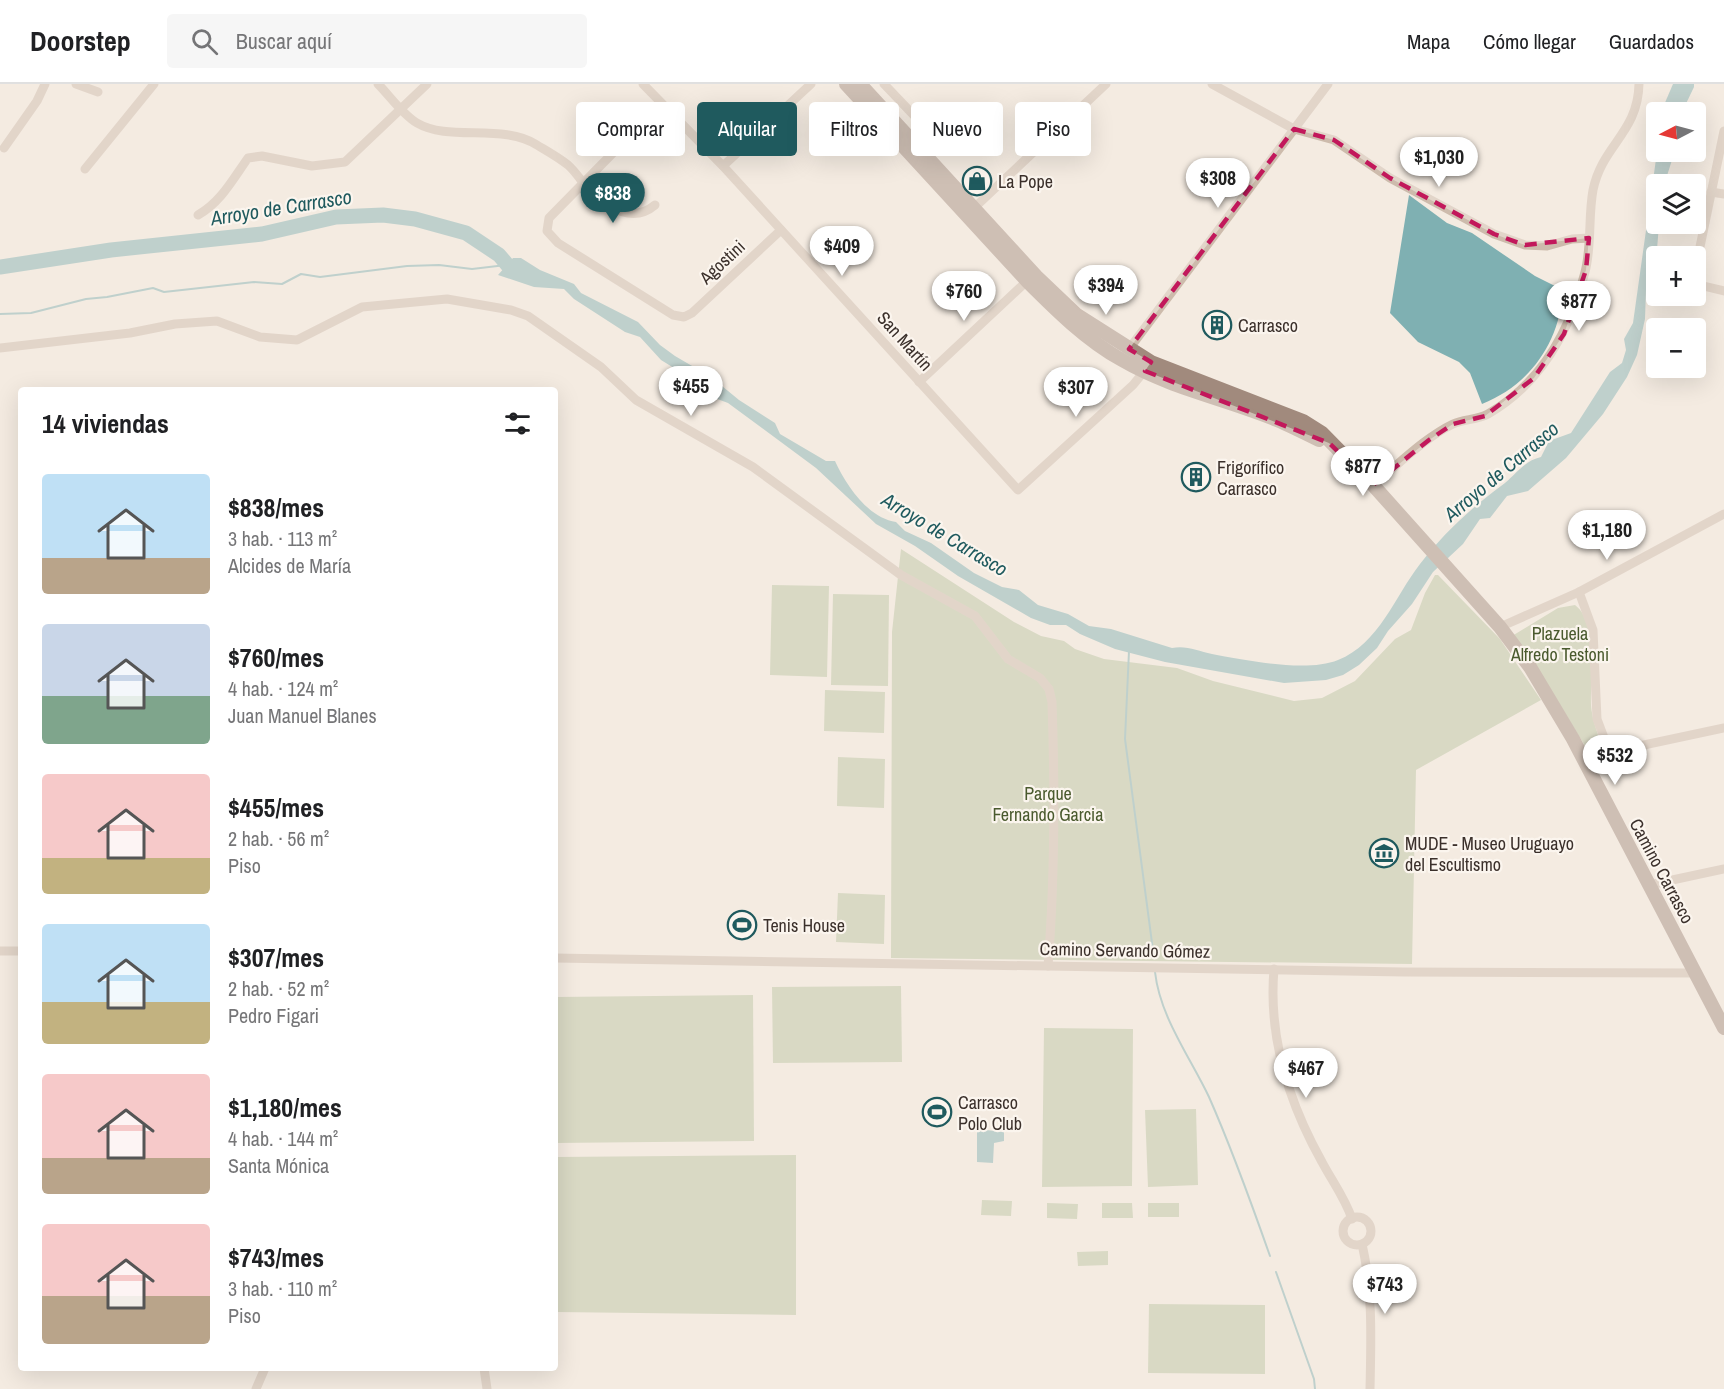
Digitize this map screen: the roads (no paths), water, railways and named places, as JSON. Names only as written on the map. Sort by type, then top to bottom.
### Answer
[{"type":"main road","points":[[846,84],[1027,281],[1071,323],[1125,355]]},
{"type":"main road","points":[[860,84],[1063,302],[1125,355]]},
{"type":"main road","name":"Camino Carrasco","points":[[1125,355],[1329,443],[1372,484],[1500,627],[1530,667],[1583,759],[1695,973],[1720,1012],[1724,1028]]},
{"type":"street","points":[[4,148],[37,101],[45,84]]},
{"type":"street","points":[[76,84],[98,92]]},
{"type":"street","points":[[85,169],[154,84]]},
{"type":"street","points":[[378,84],[416,122],[431,129],[485,132],[534,142],[568,165],[585,182],[589,191],[622,213],[647,211],[655,205]]},
{"type":"street","points":[[198,215],[212,207],[222,196],[248,158],[262,156],[312,166],[345,162],[427,84]]},
{"type":"street","name":"San Martín","points":[[643,84],[659,102]]},
{"type":"street","points":[[723,166],[812,84]]},
{"type":"street","points":[[884,84],[911,113]]},
{"type":"street","points":[[974,208],[1106,84]]},
{"type":"street","points":[[1212,84],[1294,129],[1334,140],[1390,178],[1494,234],[1525,245],[1547,246],[1572,239],[1589,238]]},
{"type":"street","points":[[1125,355],[1328,84]]},
{"type":"street","points":[[1372,484],[1453,424],[1485,416],[1519,394],[1552,356],[1564,334],[1586,270],[1593,190],[1603,159],[1630,125],[1635,113],[1639,84]]},
{"type":"street","name":"San Martín","points":[[685,128],[723,166],[1018,490],[1133,385],[1148,366]]},
{"type":"street","points":[[1700,246],[1724,131]]},
{"type":"street","points":[[585,182],[610,156]]},
{"type":"street","name":"Agostini","points":[[585,182],[549,218],[547,231],[558,243],[673,315],[684,317],[692,313],[781,230]]},
{"type":"street","points":[[1712,192],[1724,194]]},
{"type":"street","points":[[919,382],[1027,281]]},
{"type":"street","points":[[1706,287],[1724,291]]},
{"type":"street","points":[[0,348],[130,333],[175,324],[217,321],[260,337],[297,340],[362,307],[447,299],[491,305],[528,315],[602,367],[636,400],[753,468],[901,575],[975,616],[1008,659],[1040,678],[1048,688],[1052,702],[1053,906],[1048,966]]},
{"type":"street","points":[[1500,627],[1579,592],[1724,514]]},
{"type":"street","points":[[1579,592],[1593,630],[1597,661],[1595,693],[1597,719],[1609,751]]},
{"type":"street","points":[[1583,759],[1609,751],[1724,728]]},
{"type":"street","points":[[1649,885],[1724,869]]},
{"type":"street","points":[[0,951],[18,951]]},
{"type":"street","name":"Camino Servando Gómez","points":[[558,958],[1695,973]]},
{"type":"street","points":[[1274,969],[1273,997],[1276,1035],[1287,1083],[1297,1113],[1352,1219]]},
{"type":"street","points":[[1352,1219],[1364,1220],[1370,1226],[1369,1239],[1362,1244],[1350,1243],[1344,1236],[1346,1224],[1352,1219]]},
{"type":"street","points":[[1362,1244],[1372,1308],[1370,1389]]},
{"type":"street","points":[[256,1389],[264,1371]]},
{"type":"street","points":[[484,1371],[487,1389]]},
{"type":"water","points":[[1673,84],[1694,84],[1687,102],[1665,102]]},
{"type":"water","points":[[1656,162],[1671,162],[1668,174],[1654,174]]},
{"type":"water","points":[[1409,195],[1447,223],[1472,233],[1535,276],[1563,290],[1556,327],[1539,359],[1514,385],[1499,396],[1482,404],[1470,373],[1459,362],[1418,342],[1390,313]]},
{"type":"water","points":[[1646,230],[1646,234],[1658,234],[1657,246],[1646,246],[1645,319],[1637,355],[1627,377],[1603,414],[1566,458],[1528,491],[1507,496],[1490,518],[1480,519],[1463,544],[1433,572],[1412,604],[1388,631],[1377,648],[1359,665],[1343,675],[1326,680],[1284,683],[1165,662],[1115,649],[1080,634],[1066,625],[1050,625],[1031,618],[958,576],[915,546],[876,524],[816,468],[728,403],[704,394],[695,381],[661,360],[640,337],[625,332],[574,299],[564,289],[534,287],[498,275],[513,258],[521,258],[540,270],[574,284],[581,293],[638,322],[660,345],[711,377],[739,400],[775,423],[780,434],[826,461],[835,461],[852,490],[876,514],[896,522],[905,531],[931,543],[974,573],[1002,587],[1019,590],[1038,605],[1068,614],[1089,626],[1111,629],[1172,648],[1187,648],[1258,662],[1293,665],[1325,664],[1352,653],[1365,643],[1438,542],[1468,512],[1524,465],[1541,457],[1549,441],[1571,433],[1610,372],[1622,363],[1626,350],[1624,339],[1633,323]]},
{"type":"water","points":[[977,1129],[1004,1132],[1004,1141],[994,1143],[993,1163],[977,1162]]},
{"type":"waterway","name":"Arroyo de Carrasco","points":[[0,267],[111,250],[262,234],[336,217],[383,215],[415,219],[466,233],[499,255],[510,268],[523,273]]},
{"type":"waterway","points":[[0,314],[31,313],[86,299],[153,288],[164,292],[254,282],[282,284],[301,274],[320,277],[407,266],[439,265],[472,269],[506,265]]},
{"type":"waterway","points":[[1129,651],[1125,739],[1154,958]]},
{"type":"waterway","points":[[1155,972],[1169,1021],[1209,1097],[1270,1256]]},
{"type":"waterway","points":[[1276,1272],[1314,1379],[1315,1389]]},
{"type":"place","name":"La Pope","points":[[977,181]]},
{"type":"place","name":"Carrasco","points":[[1217,325]]},
{"type":"place","name":"Frigorífico Carrasco","points":[[1196,477]]},
{"type":"place","name":"MUDE - Museo Uruguayo del Escultismo","points":[[1384,853]]},
{"type":"place","name":"Tenis House","points":[[742,925]]},
{"type":"place","name":"Carrasco Polo Club","points":[[937,1112]]},
{"type":"park label","name":"Plazuela Alfredo Testoni","points":[[1560,643]]},
{"type":"park label","name":"Parque Fernando Garcia","points":[[1048,803]]}]
